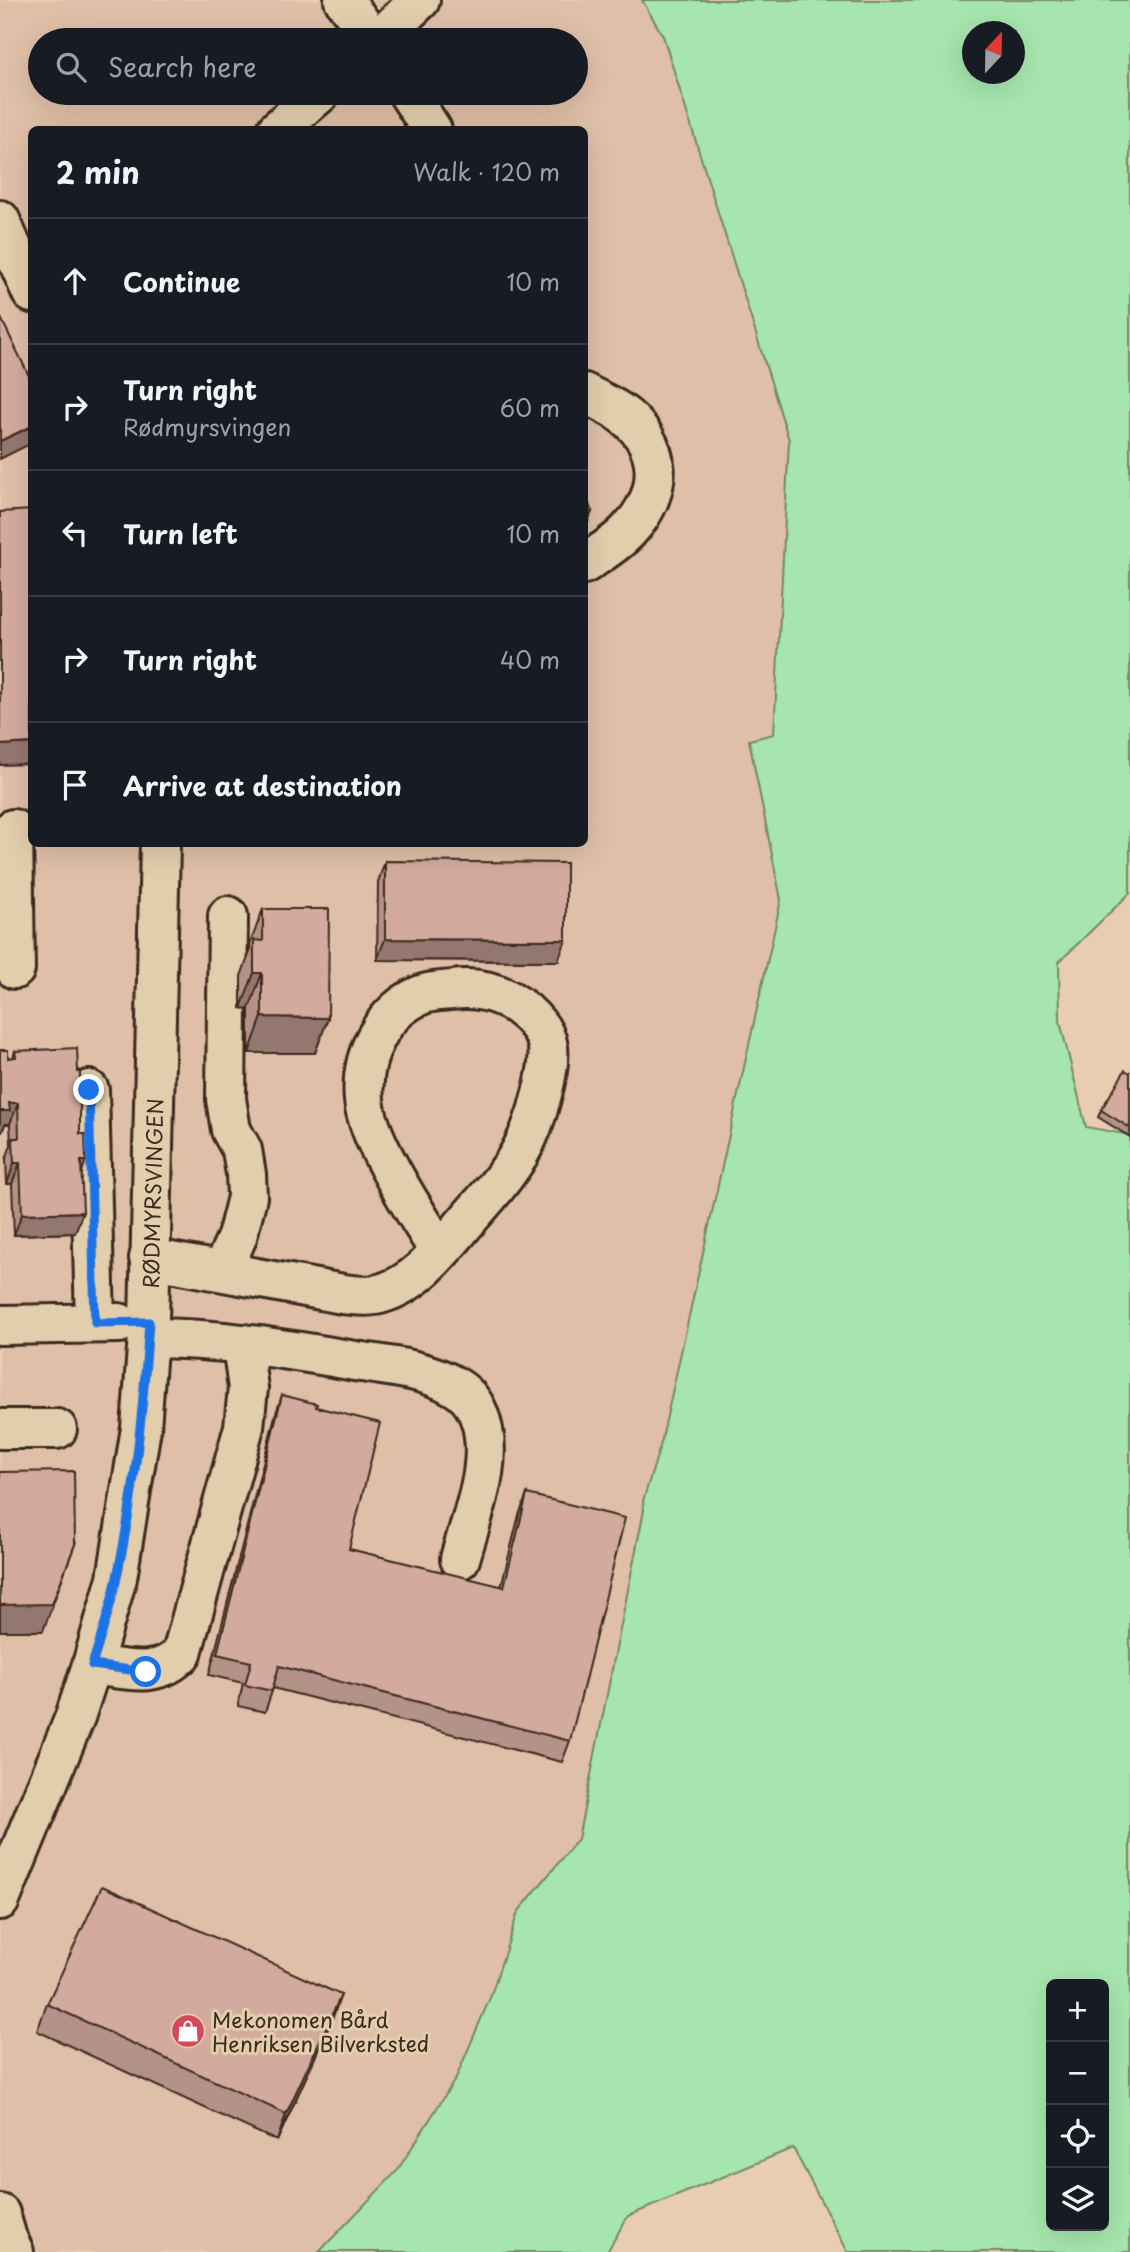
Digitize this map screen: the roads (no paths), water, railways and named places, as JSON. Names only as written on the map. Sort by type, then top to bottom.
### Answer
[{"type":"street","points":[[344,0],[364,28]]},
{"type":"street","points":[[391,28],[420,0]]},
{"type":"street","points":[[282,126],[306,105]]},
{"type":"street","points":[[416,105],[429,126]]},
{"type":"street","points":[[0,220],[28,283]]},
{"type":"street","points":[[588,395],[620,412],[639,433],[653,455],[656,475],[653,494],[643,513],[626,534],[588,561]]},
{"type":"street","points":[[15,829],[15,969]]},
{"type":"street","name":"RØDMYRSVINGEN","points":[[5,1878],[75,1717],[92,1665],[119,1566],[141,1428],[149,1330],[160,847]]},
{"type":"street","points":[[222,1271],[237,1237],[247,1197],[242,1150],[231,1130],[226,1099],[228,916]]},
{"type":"street","points":[[149,1258],[343,1294],[372,1296],[391,1291],[416,1276],[439,1251],[501,1183],[522,1153],[536,1120],[547,1076],[548,1045],[540,1024],[515,1003],[491,992],[464,988],[423,994],[405,1004],[385,1023],[373,1043],[365,1066],[364,1100],[374,1136],[439,1251]]},
{"type":"street","points":[[89,1090],[95,1323]]},
{"type":"street","points":[[0,1325],[95,1323],[149,1330],[319,1354],[424,1374],[453,1385],[468,1396],[484,1431],[485,1459],[460,1559]]},
{"type":"street","points":[[92,1665],[146,1672],[173,1664],[182,1653],[244,1427],[248,1388],[242,1345]]},
{"type":"street","points":[[0,1429],[57,1429]]},
{"type":"street","points":[[0,2214],[14,2252]]},
{"type":"place","name":"Mekonomen Bård Henriksen Bilverksted","points":[[188,2031]]}]
